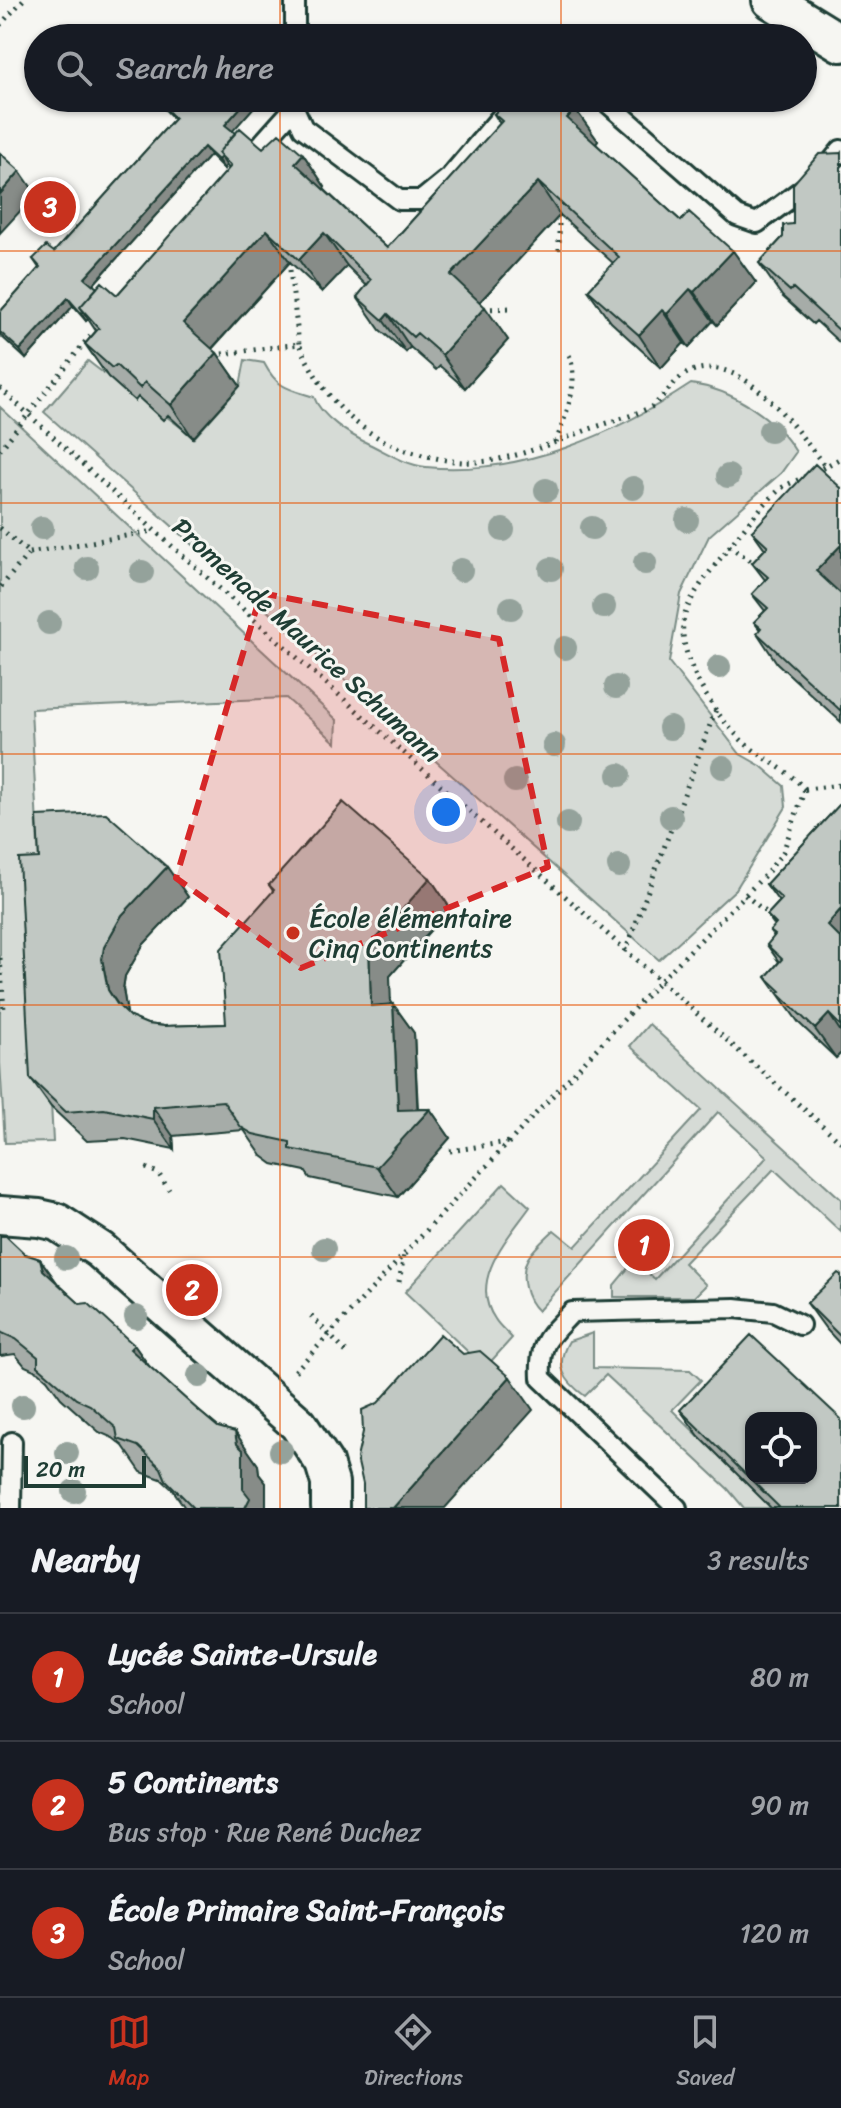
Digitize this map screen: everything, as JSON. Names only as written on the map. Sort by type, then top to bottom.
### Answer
[{"type":"street","points":[[771,0],[810,24]]},
{"type":"street","points":[[817,28],[841,43]]},
{"type":"street","points":[[0,1215],[39,1218],[57,1222],[74,1231],[100,1250],[270,1398],[298,1424],[315,1446],[330,1483],[330,1508]]},
{"type":"lane","points":[[295,0],[295,24]]},
{"type":"lane","points":[[231,179],[287,112]]},
{"type":"lane","points":[[297,112],[303,128],[399,200],[422,200],[449,178],[505,112]]},
{"type":"lane","points":[[618,112],[737,216],[757,223],[819,177],[841,150]]},
{"type":"lane","points":[[677,1508],[541,1378],[544,1341],[572,1312],[735,1308],[773,1312],[800,1325]]},
{"type":"lane","points":[[11,1508],[12,1442]]},
{"type":"path","points":[[0,25],[23,0]]},
{"type":"path","points":[[559,223],[559,250]]},
{"type":"path","points":[[290,270],[299,344],[313,375],[344,412],[368,434],[400,450],[463,463],[490,461],[555,443],[643,411],[663,398],[683,376],[708,368],[744,379],[767,396],[825,466]]},
{"type":"path","points":[[483,309],[512,308]]},
{"type":"path","points":[[0,450],[93,332]]},
{"type":"path","points":[[214,355],[299,344]]},
{"type":"path","points":[[555,443],[569,405],[573,382],[572,361],[568,352]]},
{"type":"path","name":"Promenade Maurice Schumann","points":[[0,388],[155,531],[841,1142]]},
{"type":"path","points":[[805,789],[787,770],[750,748],[716,708],[694,676],[686,652],[683,622],[700,583],[740,530],[780,489],[841,458]]},
{"type":"path","points":[[0,528],[29,553]]},
{"type":"path","points":[[0,588],[29,553],[155,531]]},
{"type":"path","points":[[729,546],[768,574]]},
{"type":"path","points":[[625,952],[716,708]]},
{"type":"path","points":[[805,789],[841,785]]},
{"type":"path","points":[[270,1398],[783,852],[805,789]]},
{"type":"path","points":[[745,895],[775,920]]},
{"type":"path","points":[[0,958],[4,1010],[0,1010]]},
{"type":"path","points":[[450,1151],[510,1141]]},
{"type":"path","points":[[146,1168],[158,1173],[169,1190]]},
{"type":"path","points":[[399,1282],[404,1255]]},
{"type":"path","points":[[311,1316],[331,1333],[346,1352]]},
{"type":"highlighted area","points":[[261,593],[499,639],[548,867],[301,968],[176,878]]},
{"type":"shaded area","points":[[245,360],[264,363],[284,386],[314,397],[329,418],[353,436],[419,466],[461,468],[496,465],[565,448],[630,420],[691,384],[721,392],[751,407],[777,428],[796,452],[781,473],[709,536],[681,594],[669,662],[740,754],[761,766],[784,786],[786,807],[736,889],[659,960],[44,412],[88,361],[194,438],[240,386]]},
{"type":"shaded area","points":[[0,407],[337,720],[336,743],[286,698],[31,709],[53,1142],[5,1143],[0,1063]]},
{"type":"shaded area","points":[[649,1024],[841,1199],[841,1232],[774,1169],[684,1263],[706,1285],[694,1297],[614,1297],[614,1285],[634,1261],[655,1279],[767,1157],[718,1112],[538,1311],[530,1300],[524,1279],[525,1265],[533,1251],[554,1230],[575,1247],[701,1110],[630,1046]]},
{"type":"shaded area","points":[[504,1183],[530,1207],[502,1246],[488,1275],[488,1304],[497,1322],[512,1338],[485,1368],[405,1292]]},
{"type":"shaded area","points":[[593,1333],[593,1368],[690,1370],[701,1380],[672,1410],[772,1508],[744,1508],[728,1489],[606,1375],[585,1396],[572,1385],[564,1372],[562,1358],[569,1341]]},
{"type":"building","points":[[169,112],[237,112],[225,125],[235,133],[218,153],[221,157],[218,160],[204,147],[85,278],[97,288],[80,307],[83,311],[81,313],[68,298],[20,350],[0,332],[0,312],[40,267],[33,259],[46,246],[54,252],[175,118]]},
{"type":"building","points":[[572,112],[567,118],[681,221],[689,212],[733,251],[694,292],[690,289],[667,314],[662,310],[639,335],[588,290],[619,257],[538,182],[451,275],[485,307],[442,355],[417,333],[413,337],[388,314],[383,320],[357,297],[371,280],[324,233],[299,260],[267,230],[183,323],[217,353],[171,405],[145,382],[140,388],[116,365],[112,368],[85,344],[99,328],[80,307],[102,282],[117,295],[231,166],[218,153],[240,128],[263,148],[279,133],[303,154],[295,163],[387,248],[502,121],[494,114]]},
{"type":"building","points":[[0,153],[20,171],[0,194]]},
{"type":"building","points":[[841,153],[841,332],[793,288],[790,291],[759,263],[783,237],[783,225],[793,224],[793,184],[819,154]]},
{"type":"building","points":[[815,464],[841,488],[841,545],[816,571],[841,594],[841,711],[757,633],[761,628],[754,622],[768,608],[752,594],[768,577],[752,563],[768,546],[752,531]]},
{"type":"building","points":[[343,802],[430,878],[369,947],[371,1006],[393,1004],[398,1110],[430,1109],[377,1167],[290,1149],[290,1142],[253,1134],[241,1127],[223,1101],[153,1107],[153,1119],[104,1109],[66,1112],[30,1078],[19,859],[39,858],[37,816],[106,813],[167,867],[122,915],[104,947],[102,959],[108,990],[117,1004],[130,1017],[147,1024],[226,1024],[221,949],[274,890],[269,885]]},
{"type":"building","points":[[841,803],[841,909],[827,925],[841,939],[841,1026],[829,1014],[815,1029],[766,977],[782,959],[767,945],[775,935],[770,931],[776,924],[767,915],[782,899],[766,884]]},
{"type":"building","points":[[0,1236],[6,1236],[25,1254],[40,1259],[43,1270],[80,1304],[88,1303],[134,1345],[130,1349],[200,1412],[218,1427],[235,1432],[237,1444],[243,1450],[243,1489],[250,1498],[245,1508],[194,1508],[138,1446],[118,1439],[116,1428],[38,1366],[38,1357],[16,1339],[0,1331]]},
{"type":"building","points":[[838,1273],[841,1275],[841,1337],[807,1303]]},
{"type":"building","points":[[440,1334],[463,1354],[480,1351],[510,1377],[393,1508],[363,1508],[363,1484],[357,1458],[363,1432],[362,1410],[378,1403]]},
{"type":"building","points":[[751,1335],[841,1419],[841,1508],[780,1508],[756,1484],[817,1484],[817,1412],[745,1412],[745,1474],[680,1410]]},
{"type":"place","name":"École Primaire Saint-François","points":[[50,207]]},
{"type":"place","name":"École élémentaire Cinq Continents","points":[[293,933]]},
{"type":"place","name":"Lycée Sainte-Ursule","points":[[644,1245]]},
{"type":"place","name":"5 Continents","points":[[192,1290]]}]
